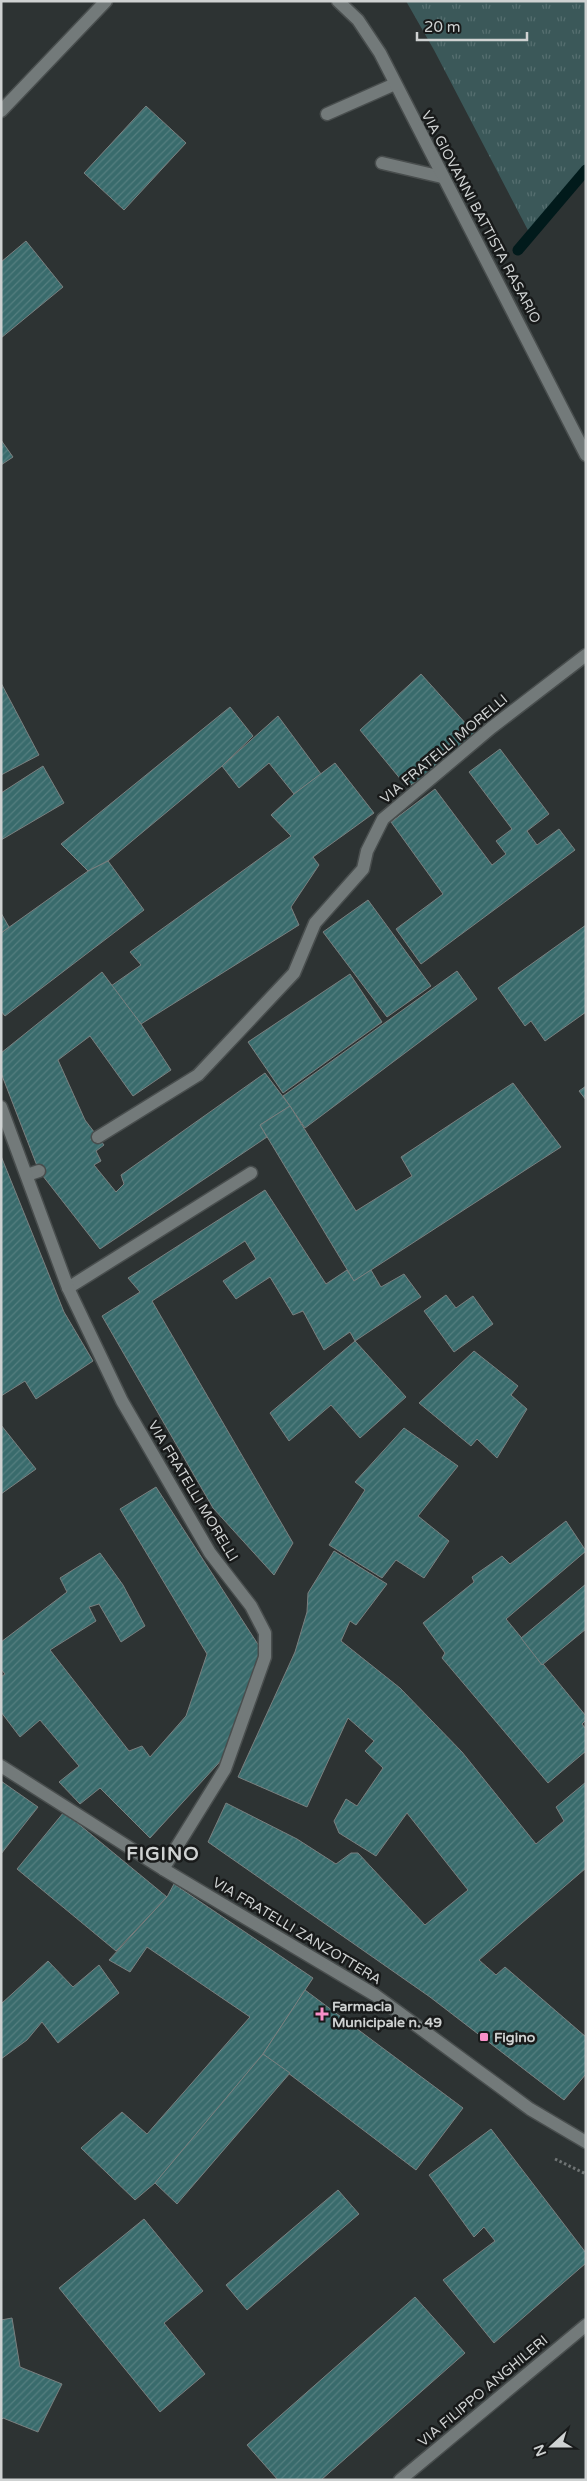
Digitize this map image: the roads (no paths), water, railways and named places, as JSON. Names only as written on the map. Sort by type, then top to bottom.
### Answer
[{"type":"street","points":[[1,111],[106,1]]},
{"type":"street","name":"VIA GIOVANNI BATTISTA RASARIO","points":[[338,1],[358,20],[380,54],[586,455]]},
{"type":"street","points":[[328,114],[395,84]]},
{"type":"street","points":[[382,163],[442,176]]},
{"type":"street","name":"VIA FRATELLI MORELLI","points":[[98,1137],[198,1075],[294,973],[315,923],[363,869],[367,851],[383,819],[491,728],[586,655]]},
{"type":"street","name":"VIA FRATELLI MORELLI","points":[[1,1107],[33,1173],[68,1288],[122,1400],[166,1480],[210,1552],[251,1606],[265,1633],[265,1657],[225,1769],[163,1869]]},
{"type":"street","points":[[68,1288],[251,1173]]},
{"type":"street","name":"VIA FRATELLI ZANZOTTERA","points":[[1,1766],[163,1869],[375,1995],[530,2109],[586,2142]]},
{"type":"street","name":"VIA FILIPPO ANGHILERI","points":[[400,2480],[586,2325]]},
{"type":"waterway","points":[[518,250],[586,170]]},
{"type":"place","name":"Farmacia Municipale n. 49","points":[[322,2014]]},
{"type":"place","name":"Figino","points":[[484,2037]]},
{"type":"district","name":"FIGINO","points":[[163,1854]]}]
